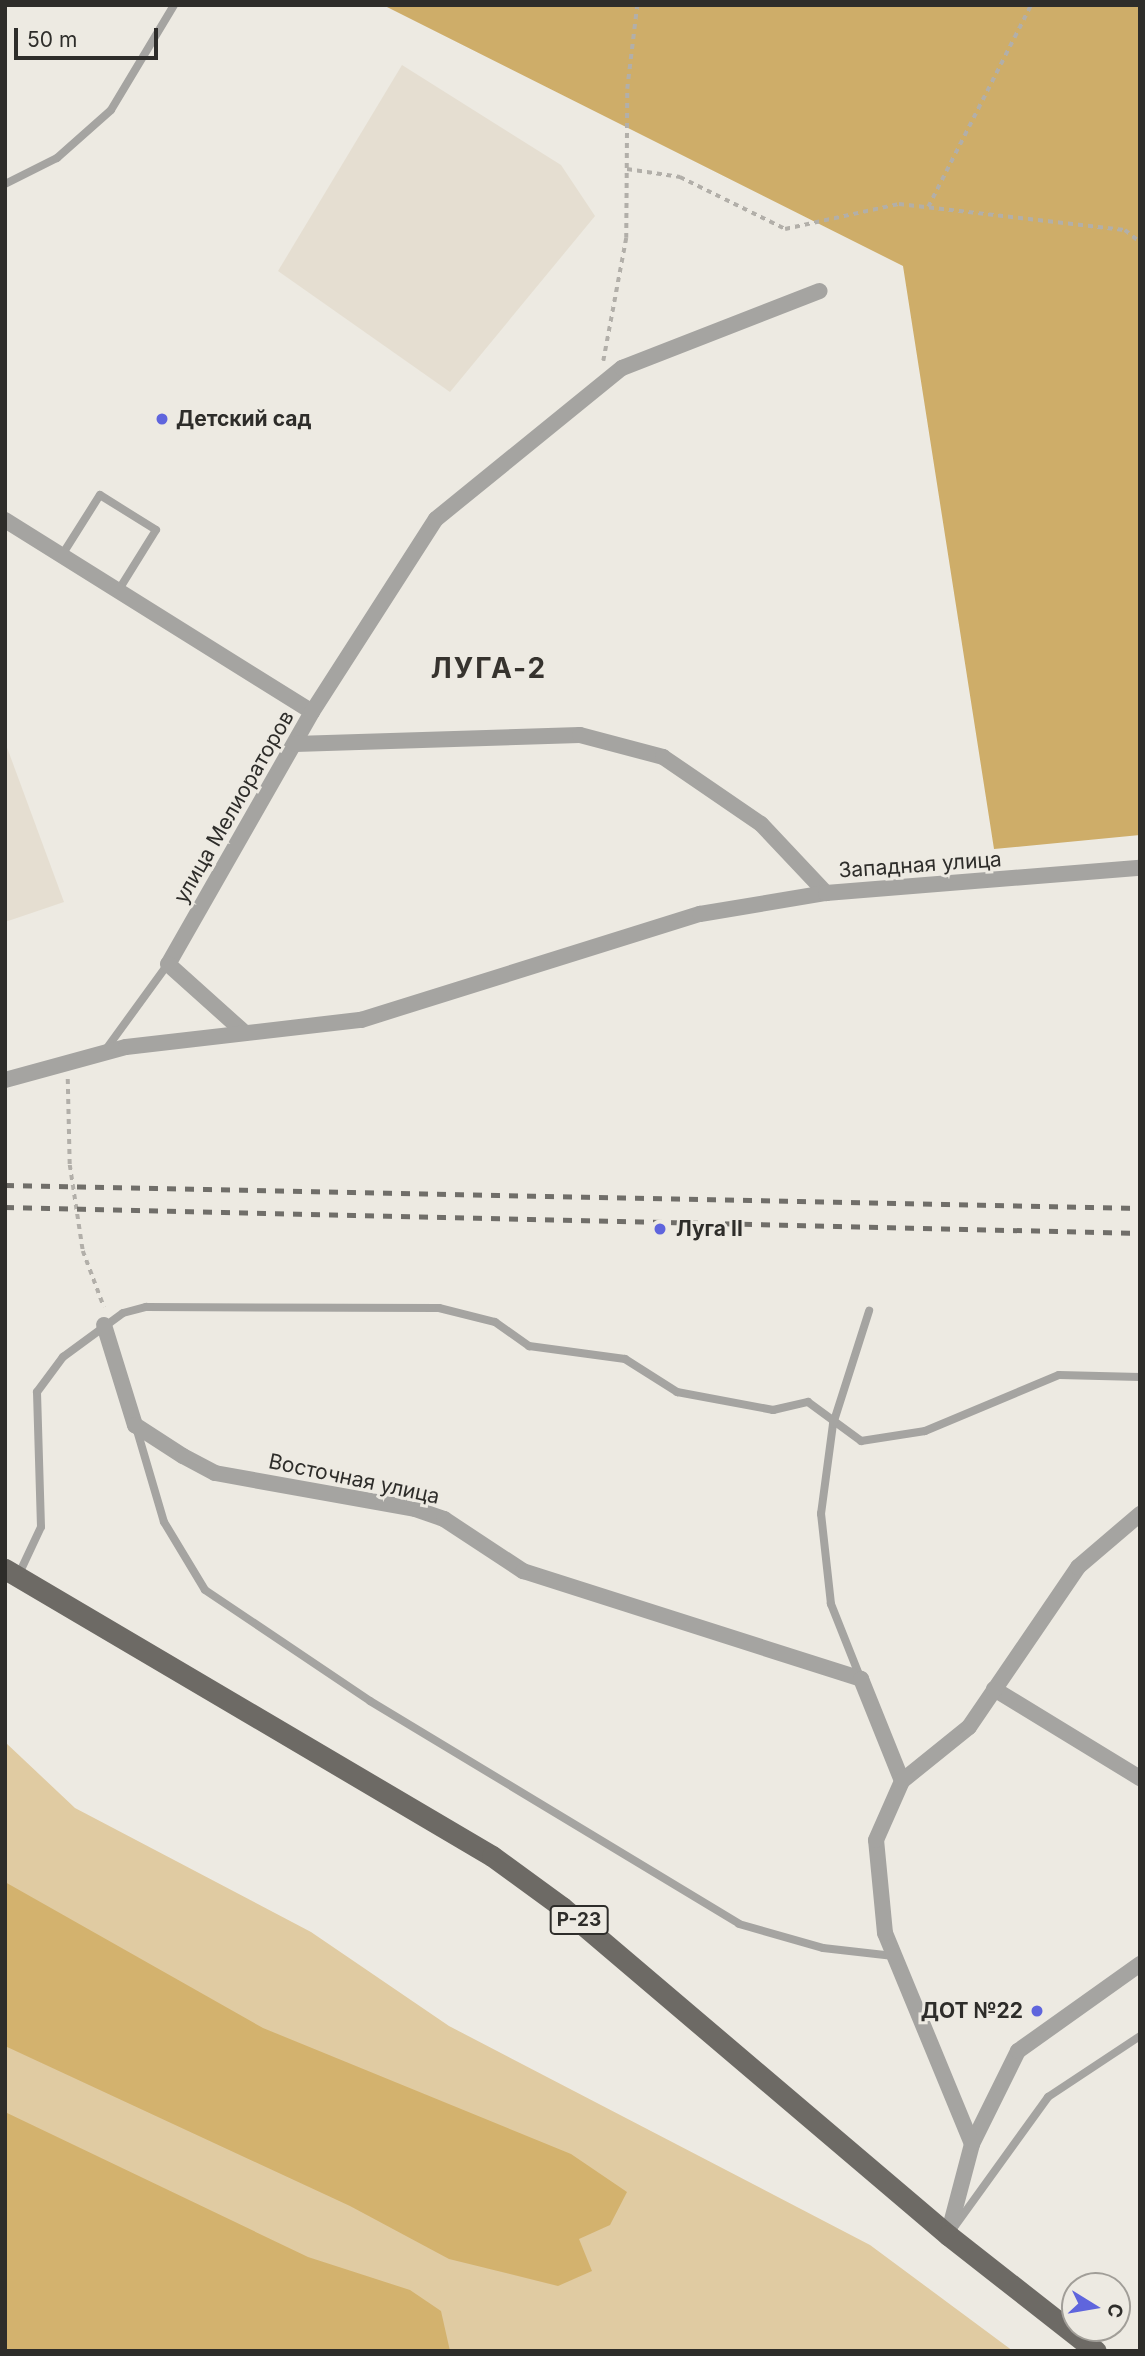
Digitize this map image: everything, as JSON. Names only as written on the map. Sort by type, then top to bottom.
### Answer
[{"type":"main road","name":"Р-23","points":[[12,1573],[492,1856],[562,1907],[948,2235],[1096,2351]]},
{"type":"street","points":[[312,712],[436,519],[622,368],[820,291]]},
{"type":"street","name":"улица Мелиораторов","points":[[5,520],[312,712],[168,964]]},
{"type":"street","name":"Западная улица","points":[[295,744],[580,735],[663,757],[761,824],[826,893],[1140,868]]},
{"type":"street","points":[[5,1080],[103,1053],[361,1020],[700,914],[826,893]]},
{"type":"street","points":[[168,964],[245,1034]]},
{"type":"street","points":[[104,1325],[135,1425]]},
{"type":"street","name":"Восточная улица","points":[[135,1425],[215,1473],[415,1509],[444,1519],[523,1571],[861,1679]]},
{"type":"street","points":[[972,2144],[885,1933],[876,1840],[902,1781],[969,1727],[1078,1567],[1140,1514]]},
{"type":"street","points":[[861,1679],[902,1781]]},
{"type":"street","points":[[995,1689],[1140,1778]]},
{"type":"street","points":[[948,2235],[972,2144],[1018,2051],[1140,1964]]},
{"type":"lane","points":[[5,184],[57,158],[111,110],[174,5]]},
{"type":"lane","points":[[62,555],[100,495],[156,530],[118,591]]},
{"type":"lane","points":[[103,1053],[168,964]]},
{"type":"lane","points":[[12,1573],[41,1527],[37,1392],[55,1365],[104,1325],[146,1307],[439,1308],[495,1322],[529,1346],[625,1359],[677,1392],[773,1410],[808,1402],[860,1441],[925,1431],[1059,1375],[1140,1377]]},
{"type":"lane","points":[[861,1679],[831,1604],[821,1514],[834,1424],[869,1311]]},
{"type":"lane","points":[[135,1425],[164,1522],[205,1590],[370,1701],[739,1924],[823,1948],[894,1956]]},
{"type":"lane","points":[[948,2235],[1048,2097],[1140,2036]]},
{"type":"path","points":[[592,392],[617,304],[637,5]]},
{"type":"path","points":[[928,207],[1031,5]]},
{"type":"path","points":[[626,169],[680,177],[785,229],[899,204],[1125,230],[1140,242]]},
{"type":"path","points":[[67,1063],[70,1165],[83,1251],[104,1325]]},
{"type":"shaded area","points":[[383,5],[1140,5],[1140,835],[994,849],[903,266]]},
{"type":"shaded area","points":[[402,65],[561,165],[595,216],[450,392],[278,271]]},
{"type":"shaded area","points":[[5,742],[64,902],[5,922]]},
{"type":"shaded area","points":[[5,1742],[75,1808],[311,1932],[449,2026],[870,2245],[1013,2351],[5,2351]]},
{"type":"shaded area","points":[[5,1882],[263,2028],[571,2154],[627,2192],[610,2225],[579,2239],[592,2271],[558,2286],[449,2259],[350,2206],[5,2046]]},
{"type":"shaded area","points":[[5,2112],[308,2257],[410,2290],[441,2311],[450,2351],[5,2351]]},
{"type":"railway","points":[[5,1185],[1140,1208]]},
{"type":"railway","points":[[5,1207],[1140,1233]]},
{"type":"place","name":"Детский сад","points":[[162,419]]},
{"type":"place","name":"Луга II","points":[[660,1229]]},
{"type":"place","name":"ДОТ №22","points":[[1037,2011]]},
{"type":"district","name":"ЛУГА-2","points":[[489,668]]}]
